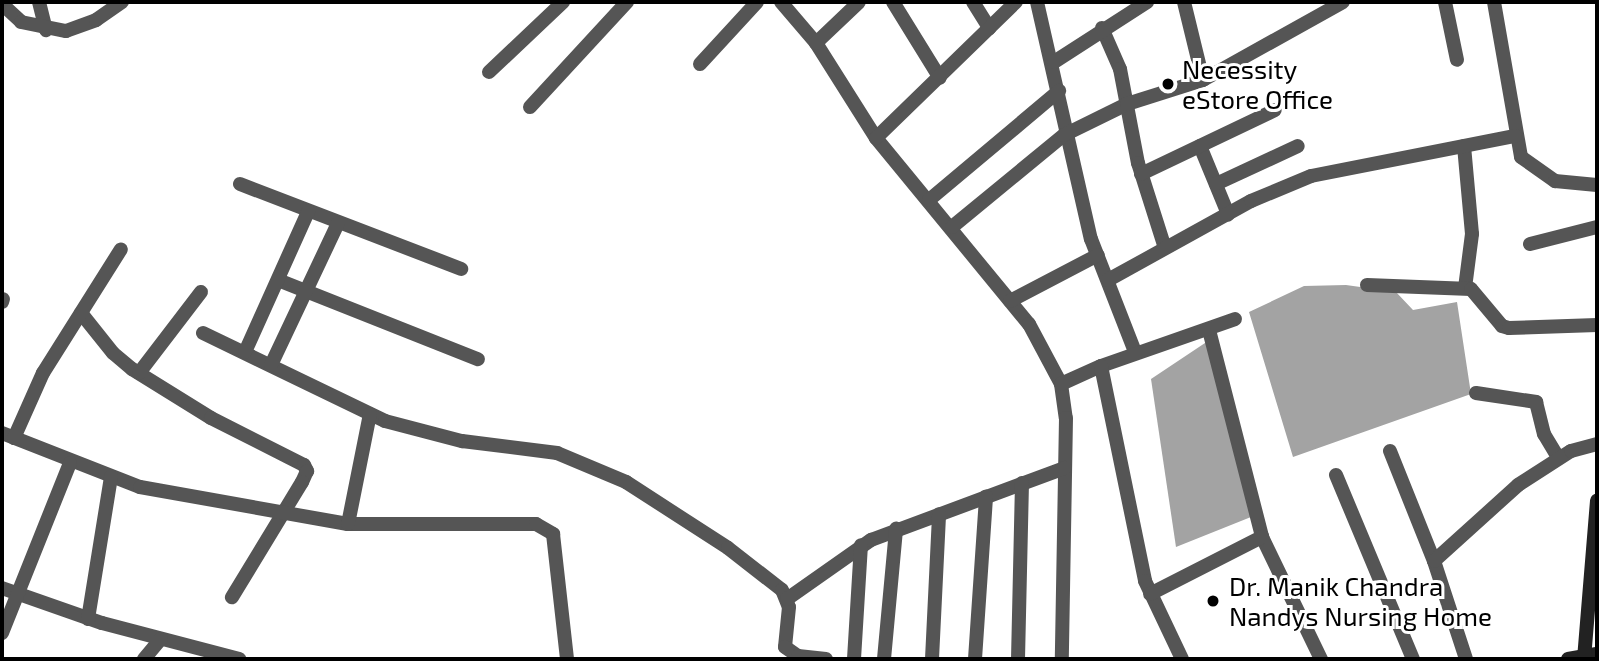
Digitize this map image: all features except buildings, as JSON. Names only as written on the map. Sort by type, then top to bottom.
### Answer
[{"type":"street","points":[[39,2],[46,30]]},
{"type":"street","points":[[2,4],[21,22],[46,30],[81,28],[122,2]]},
{"type":"street","points":[[489,72],[563,2]]},
{"type":"street","points":[[530,107],[627,2]]},
{"type":"street","points":[[700,64],[757,2]]},
{"type":"street","points":[[781,2],[816,43],[876,138],[952,227],[1029,324],[1060,384],[1066,418],[1062,659]]},
{"type":"street","points":[[816,43],[859,2]]},
{"type":"street","points":[[893,2],[940,78]]},
{"type":"street","points":[[972,2],[989,28]]},
{"type":"street","points":[[876,138],[1016,2]]},
{"type":"street","points":[[1037,2],[1054,62],[1065,135],[1098,255],[1135,352]]},
{"type":"street","points":[[1054,62],[1102,28],[1147,2]]},
{"type":"street","points":[[1184,2],[1203,80]]},
{"type":"street","points":[[952,227],[1065,135],[1127,104],[1203,80],[1343,2]]},
{"type":"street","points":[[1445,2],[1457,60]]},
{"type":"street","points":[[1494,2],[1515,136],[1521,157],[1546,177],[1597,185]]},
{"type":"street","points":[[1102,28],[1120,69],[1141,174],[1165,248]]},
{"type":"street","points":[[929,200],[1059,91]]},
{"type":"street","points":[[1141,174],[1275,110]]},
{"type":"street","points":[[1108,280],[1228,214],[1311,176],[1515,136]]},
{"type":"street","points":[[1200,146],[1228,214]]},
{"type":"street","points":[[1216,184],[1298,146]]},
{"type":"street","points":[[1464,146],[1472,234],[1465,288]]},
{"type":"street","points":[[240,184],[461,269]]},
{"type":"street","points":[[245,352],[308,212]]},
{"type":"street","points":[[271,365],[309,292],[338,223]]},
{"type":"street","points":[[1530,244],[1597,228]]},
{"type":"street","points":[[121,249],[43,373],[8,436],[70,463],[140,487],[348,524],[536,524],[553,534],[567,659]]},
{"type":"street","points":[[1010,301],[1098,255]]},
{"type":"street","points":[[278,280],[478,359]]},
{"type":"street","points":[[1367,285],[1465,288],[1478,293],[1502,326],[1509,328],[1597,325]]},
{"type":"street","points":[[139,373],[201,292]]},
{"type":"street","points":[[81,313],[113,353],[139,373],[211,418],[304,465],[307,471],[302,482],[232,597]]},
{"type":"street","points":[[1060,384],[1135,352],[1209,330],[1235,319]]},
{"type":"street","points":[[1209,330],[1262,537],[1321,659]]},
{"type":"street","points":[[203,333],[370,414],[462,441],[530,447],[589,465],[626,482],[728,548],[787,599]]},
{"type":"street","points":[[1101,366],[1150,594],[1176,657]]},
{"type":"street","points":[[1476,393],[1536,402],[1544,434],[1559,457]]},
{"type":"street","points":[[348,524],[370,414]]},
{"type":"street","points":[[1434,561],[1518,485],[1559,457],[1597,444]]},
{"type":"street","points":[[1390,451],[1434,561],[1466,659]]},
{"type":"street","points":[[2,633],[20,596],[70,463]]},
{"type":"street","points":[[787,599],[861,545],[896,529],[1065,468]]},
{"type":"street","points":[[1336,475],[1413,659]]},
{"type":"street","points":[[88,619],[111,477]]},
{"type":"street","points":[[1018,659],[1022,483]]},
{"type":"street","points":[[975,659],[986,496]]},
{"type":"street","points":[[1568,659],[1589,656],[1597,501]]},
{"type":"street","points":[[932,659],[939,514]]},
{"type":"street","points":[[884,659],[896,529]]},
{"type":"street","points":[[1150,594],[1262,537]]},
{"type":"street","points":[[854,659],[861,545]]},
{"type":"street","points":[[2,588],[88,619],[239,659]]},
{"type":"street","points":[[787,599],[785,647],[798,656],[826,659]]},
{"type":"street","points":[[144,659],[161,639]]},
{"type":"shaded area","points":[[1346,285],[1396,292],[1413,310],[1457,302],[1471,394],[1293,457],[1249,312],[1304,286]]},
{"type":"shaded area","points":[[1208,341],[1251,517],[1176,547],[1151,379]]},
{"type":"place","name":"Necessity eStore Office","points":[[1168,84]]},
{"type":"place","name":"Dr. Manik Chandra Nandys Nursing Home","points":[[1213,601]]}]
